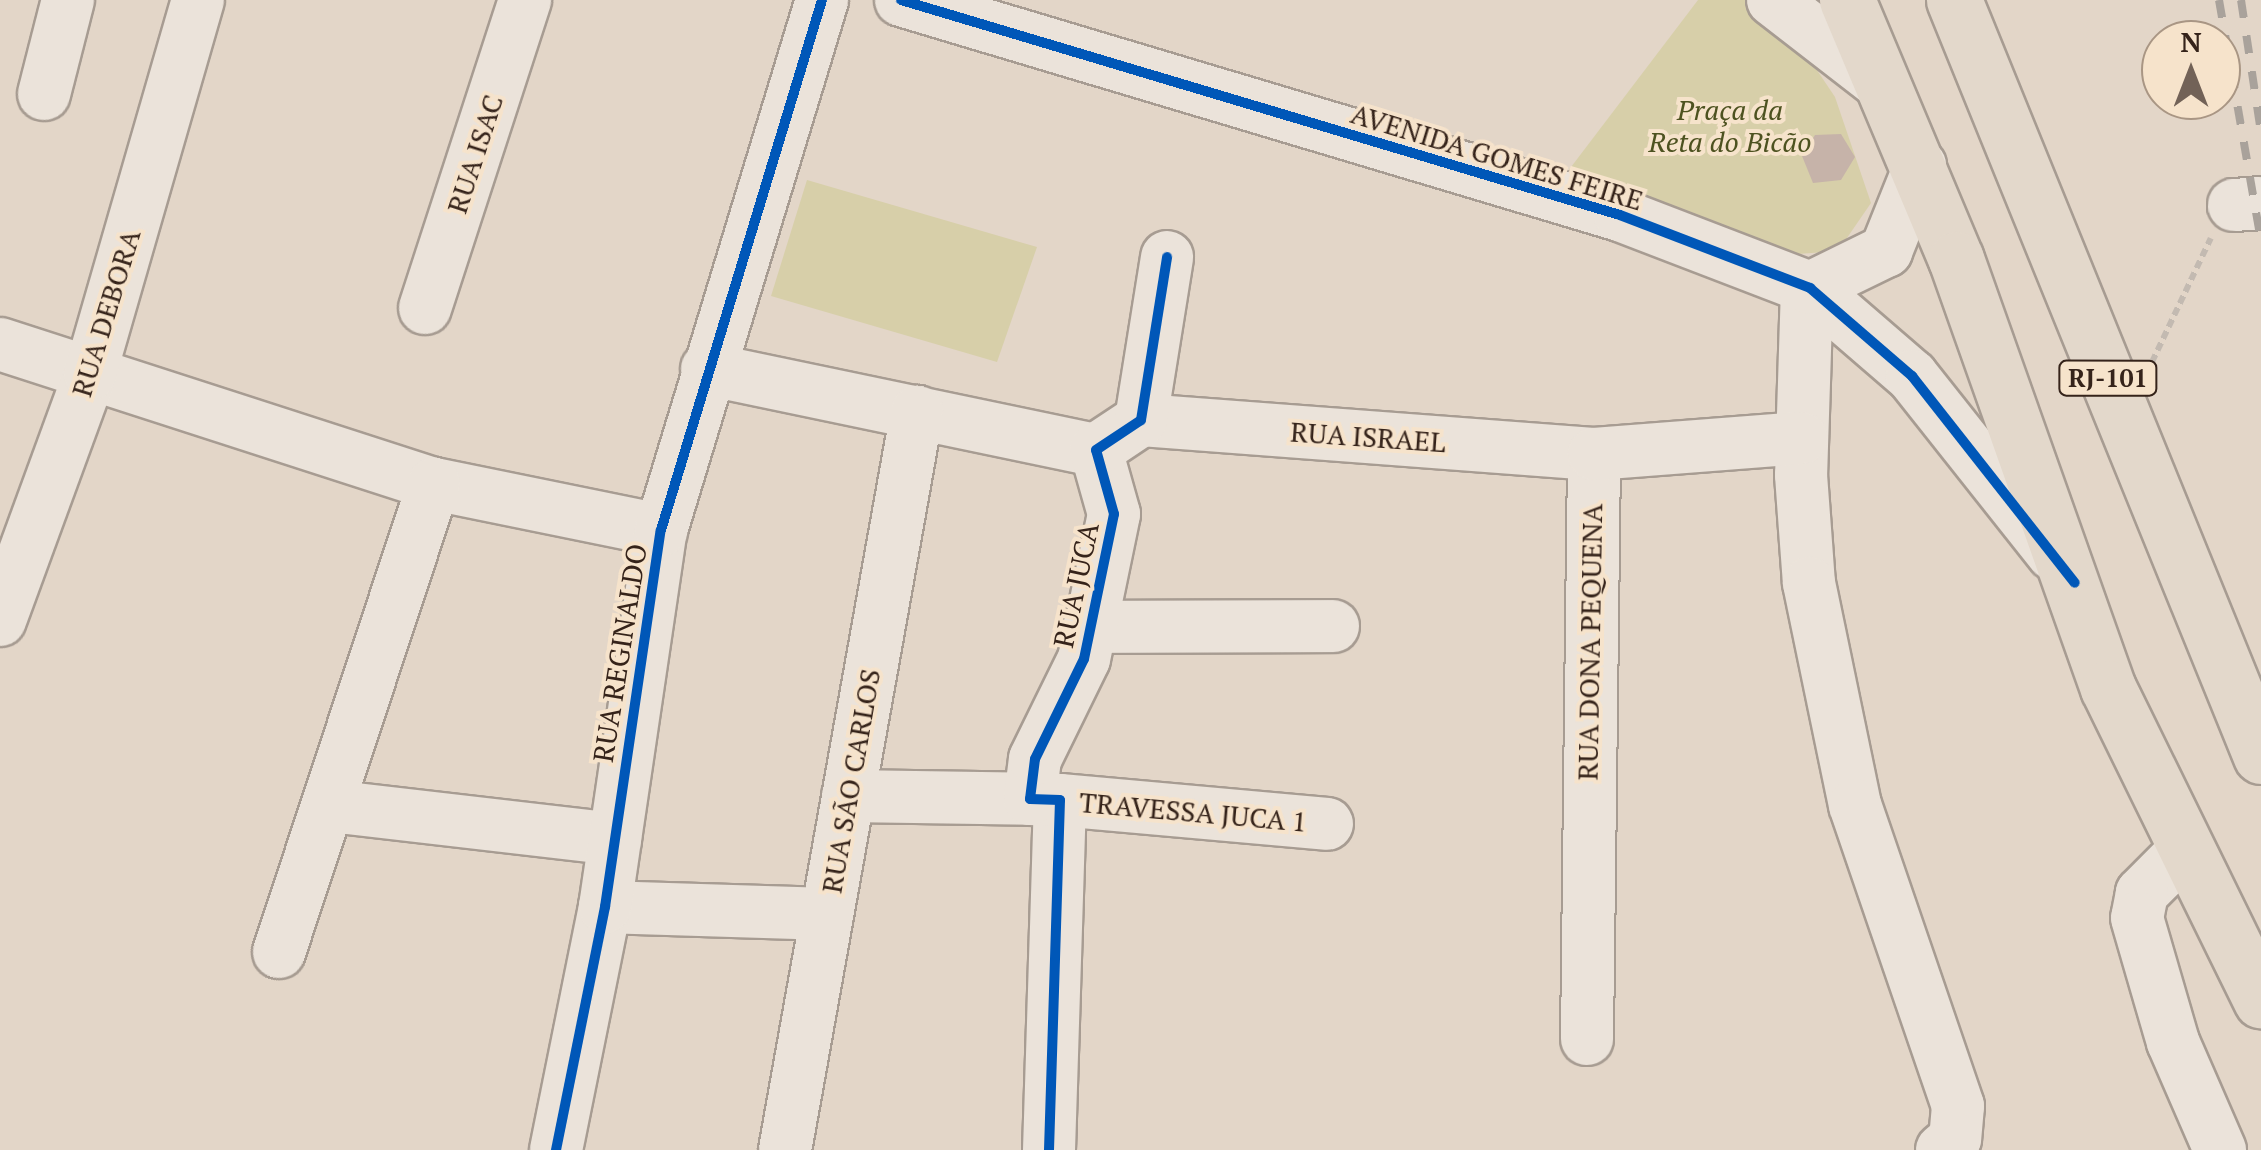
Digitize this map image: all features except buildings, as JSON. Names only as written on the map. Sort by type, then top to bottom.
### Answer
[{"type":"main road","points":[[1847,0],[1920,166],[2074,583],[2108,688],[2182,853],[2261,1002]]},
{"type":"main road","name":"RJ-101","points":[[1954,0],[2261,756]]},
{"type":"street","points":[[44,94],[68,0]]},
{"type":"street","name":"RUA DEBORA","points":[[0,620],[90,374],[198,0]]},
{"type":"street","name":"RUA ISAC","points":[[425,308],[526,0]]},
{"type":"street","name":"RUA REGINALDO","points":[[556,1150],[605,907],[661,530],[822,0]]},
{"type":"street","name":"AVENIDA GOMES FEIRE","points":[[901,0],[1620,216],[1809,288],[1912,376],[2074,583]]},
{"type":"street","points":[[1773,0],[1884,86]]},
{"type":"street","points":[[1920,166],[1886,250],[1809,288],[1801,438],[1809,582],[1856,805],[1958,1106],[1955,1138],[1942,1150]]},
{"type":"street","points":[[707,369],[1096,450],[1141,420],[1168,257]]},
{"type":"street","points":[[0,344],[434,484],[661,530]]},
{"type":"street","name":"RUA SÃO CARLOS","points":[[785,1150],[917,412]]},
{"type":"street","name":"RUA ISRAEL","points":[[1141,420],[1594,454]]},
{"type":"street","points":[[1594,454],[1801,438]]},
{"type":"street","name":"RUA JUCA","points":[[1049,1150],[1045,799],[1038,742],[1076,681],[1114,514],[1096,450]]},
{"type":"street","name":"RUA DONA PEQUENA","points":[[1587,1039],[1594,454]]},
{"type":"street","points":[[278,952],[330,806],[434,484]]},
{"type":"street","points":[[1089,626],[1332,626]]},
{"type":"street","name":"TRAVESSA JUCA 1","points":[[848,796],[1045,799],[1327,824]]},
{"type":"street","points":[[330,806],[615,838]]},
{"type":"street","points":[[2182,853],[2142,893],[2137,918],[2174,1042],[2220,1150]]},
{"type":"street","points":[[605,907],[827,914]]},
{"type":"path","points":[[2121,410],[2248,204]]},
{"type":"green space","name":"Praça da Reta do Bicão","points":[[1698,0],[1746,0],[1800,45],[1835,97],[1871,203],[1838,251],[1798,254],[1568,171]]},
{"type":"green space","points":[[807,180],[1037,247],[997,362],[771,296]]},
{"type":"railway","points":[[2219,0],[2261,240]]},
{"type":"railway","points":[[2241,0],[2261,132]]},
{"type":"cycle path","points":[[556,1150],[605,907],[661,530],[822,0]]},
{"type":"cycle path","points":[[901,0],[1620,215],[1810,288],[1912,376],[2075,583]]},
{"type":"cycle path","points":[[1049,1150],[1060,800],[1030,799],[1035,759],[1084,659],[1114,514],[1096,450],[1141,420],[1167,257]]}]
